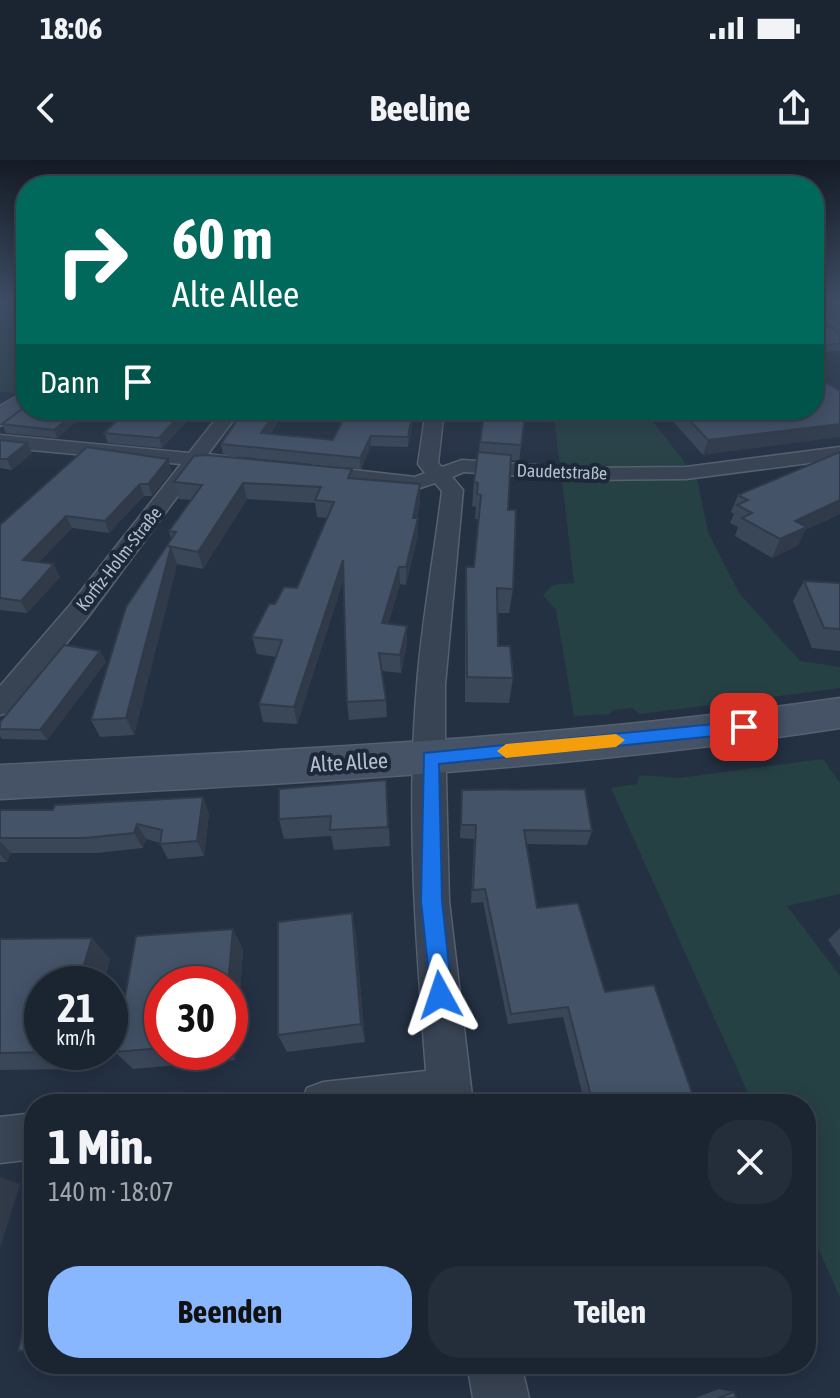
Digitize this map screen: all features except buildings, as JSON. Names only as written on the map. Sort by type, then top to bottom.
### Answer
[{"type":"street","points":[[0,418],[16,406]]},
{"type":"street","name":"Korfiz-Holm-Straße","points":[[0,705],[79,611],[225,420]]},
{"type":"street","points":[[434,420],[428,464],[453,490],[431,685],[430,758],[431,901],[450,1094]]},
{"type":"street","points":[[0,441],[259,466]]},
{"type":"street","name":"Daudetstraße","points":[[291,469],[417,483],[462,466],[577,474],[686,473],[840,453]]},
{"type":"street","name":"Alte Allee","points":[[0,782],[430,758],[836,721]]},
{"type":"street","points":[[0,1140],[24,1137]]},
{"type":"street","points":[[496,1374],[501,1398]]},
{"type":"green space","points":[[0,358],[16,358],[16,392],[0,392]]},
{"type":"green space","points":[[554,420],[652,420],[697,478],[708,532],[739,593],[800,661],[840,667],[840,688],[640,714],[632,708],[613,710],[610,714],[574,716],[556,610],[543,595],[553,585],[574,583],[562,480],[569,480],[568,466],[560,466]]},
{"type":"green space","points":[[823,759],[840,783],[840,894],[787,906],[840,976],[840,1297],[816,1243],[816,1094],[749,1094],[611,788],[637,784],[639,775],[679,778]]},
{"type":"slow traffic","points":[[506,751],[616,740]]},
{"type":"route","points":[[440,995],[431,901],[430,758],[744,727]]}]
